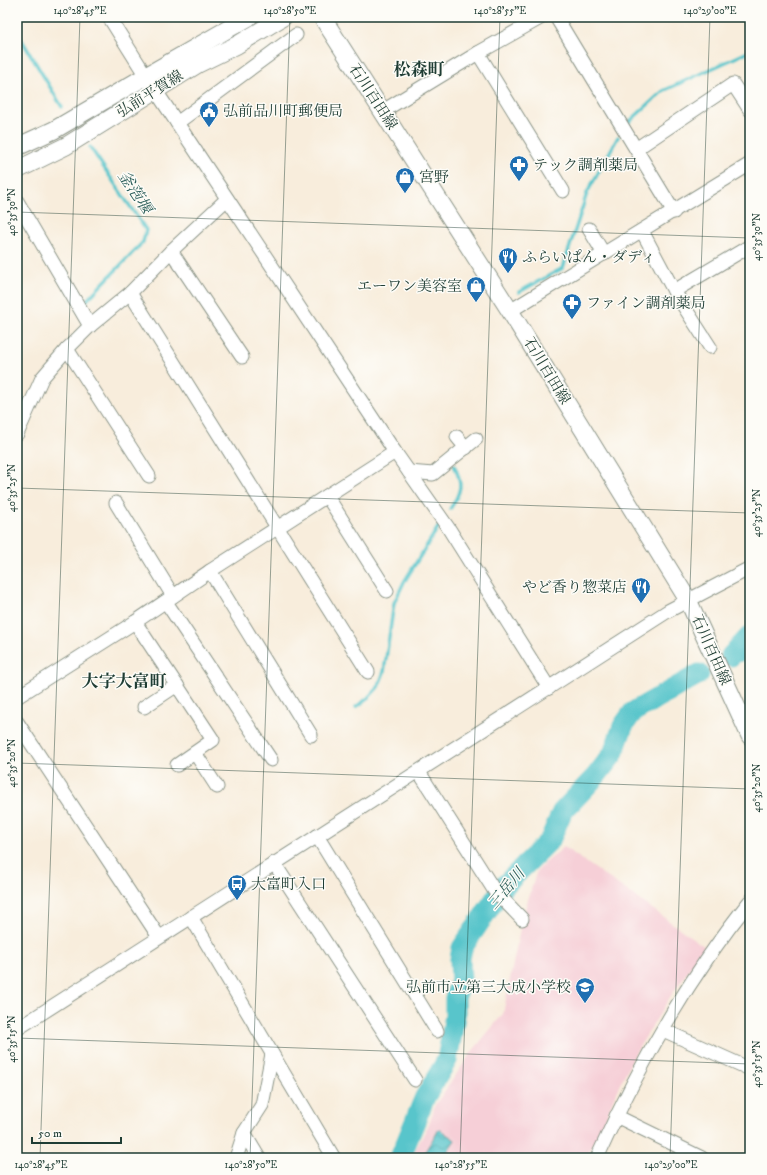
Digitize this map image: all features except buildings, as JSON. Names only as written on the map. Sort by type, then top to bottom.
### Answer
[{"type":"main road","name":"弘前平賀線","points":[[17,147],[54,130],[249,17]]},
{"type":"main road","name":"弘前平賀線","points":[[17,170],[66,146],[198,64],[237,45],[283,17]]},
{"type":"main road","name":"石川百田線","points":[[322,17],[510,311],[688,600],[750,736]]},
{"type":"street","points":[[109,17],[146,76],[395,452],[449,528],[549,688]]},
{"type":"street","points":[[383,112],[478,53],[542,17]]},
{"type":"street","points":[[556,17],[674,212]]},
{"type":"street","points":[[177,123],[296,35]]},
{"type":"street","points":[[478,53],[563,191]]},
{"type":"street","points":[[636,149],[733,84],[750,110]]},
{"type":"street","points":[[510,311],[674,212],[750,164]]},
{"type":"street","points":[[17,434],[42,378],[67,349],[90,326],[130,293],[227,199]]},
{"type":"street","points":[[17,201],[90,326]]},
{"type":"street","points":[[589,229],[604,254]]},
{"type":"street","points":[[642,231],[674,291],[710,347]]},
{"type":"street","points":[[674,291],[748,251]]},
{"type":"street","points":[[171,252],[242,357]]},
{"type":"street","points":[[130,293],[368,672]]},
{"type":"street","points":[[67,349],[149,476]]},
{"type":"street","points":[[457,437],[466,448]]},
{"type":"street","points":[[409,472],[433,474],[476,439]]},
{"type":"street","points":[[17,697],[135,622],[210,571],[395,452]]},
{"type":"street","points":[[327,496],[387,591]]},
{"type":"street","points":[[116,503],[170,599],[271,760]]},
{"type":"street","points":[[17,1029],[668,611],[750,568]]},
{"type":"street","points":[[210,571],[311,735]]},
{"type":"street","points":[[135,622],[213,740],[177,765]]},
{"type":"street","points":[[144,707],[177,685]]},
{"type":"street","points":[[17,722],[159,937]]},
{"type":"street","points":[[195,753],[217,787]]},
{"type":"street","points":[[419,772],[498,894],[522,919]]},
{"type":"street","points":[[317,836],[437,1031]]},
{"type":"street","points":[[274,863],[415,1080]]},
{"type":"street","points":[[597,1158],[616,1116],[675,1006],[728,928],[750,901]]},
{"type":"street","points":[[191,917],[334,1158]]},
{"type":"street","points":[[663,1030],[750,1069]]},
{"type":"street","points":[[236,1158],[244,1134],[262,1104],[272,1054]]},
{"type":"street","points":[[616,1116],[702,1158]]},
{"type":"street","points":[[244,1134],[259,1158]]},
{"type":"shaded area","name":"弘前市立第三大成小学校","points":[[564,847],[705,947],[672,994],[635,1054],[586,1158],[411,1158],[430,1122],[435,1105],[471,1053],[503,1014],[522,919],[537,870]]},
{"type":"water","points":[[439,1129],[455,1140],[443,1158],[421,1158]]},
{"type":"waterway","name":"釜萢堰","points":[[17,32],[62,107]]},
{"type":"waterway","points":[[629,122],[663,91],[750,51]]},
{"type":"waterway","points":[[519,292],[563,268],[587,193],[618,137]]},
{"type":"waterway","name":"釜萢堰","points":[[84,303],[143,242],[146,230],[90,147]]},
{"type":"waterway","points":[[450,509],[457,497],[460,487],[459,477],[454,465]]},
{"type":"waterway","points":[[356,707],[367,699],[378,687],[384,672],[394,603],[404,582],[439,526]]},
{"type":"waterway","points":[[731,656],[750,636]]},
{"type":"waterway","points":[[741,660],[750,655]]},
{"type":"waterway","name":"三岳川","points":[[400,1158],[425,1097],[447,1060],[455,1016],[455,998],[461,981],[460,959],[462,948],[504,886],[550,840],[562,812],[596,776],[613,754],[623,726],[633,712],[699,674]]},
{"type":"place","name":"弘前品川町郵便局","points":[[209,128]]},
{"type":"place","name":"テック調剤薬局","points":[[519,182]]},
{"type":"place","name":"宮野","points":[[405,194]]},
{"type":"place","name":"ふらいぱん・ダディ","points":[[508,274]]},
{"type":"place","name":"エーワン美容室","points":[[476,303]]},
{"type":"place","name":"ファイン調剤薬局","points":[[572,320]]},
{"type":"place","name":"やど香り惣菜店","points":[[641,604]]},
{"type":"place","name":"大富町入口","points":[[237,901]]},
{"type":"place","name":"弘前市立第三大成小学校","points":[[585,1004]]},
{"type":"district","name":"松森町","points":[[419,70]]},
{"type":"district","name":"大字大富町","points":[[124,682]]}]
